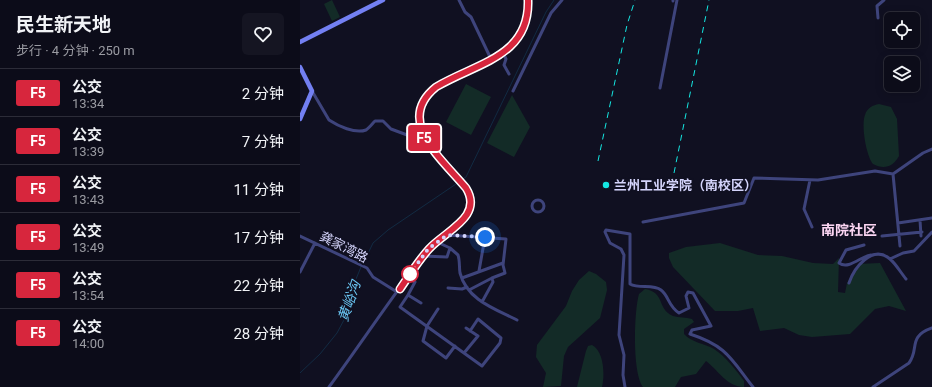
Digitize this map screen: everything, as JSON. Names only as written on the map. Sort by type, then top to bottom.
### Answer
[{"type":"main road","points":[[300,42],[374,2],[384,0]]},
{"type":"main road","points":[[300,67],[312,92],[300,119]]},
{"type":"street","points":[[459,0],[465,12],[471,17],[491,59]]},
{"type":"street","points":[[329,387],[423,256],[466,216],[471,208],[469,192],[428,142],[421,131],[419,119],[420,104],[424,98],[440,84],[511,48],[525,26],[528,0]]},
{"type":"street","points":[[513,91],[551,13],[562,0]]},
{"type":"street","points":[[660,88],[674,0]]},
{"type":"street","points":[[878,18],[877,6],[884,0]]},
{"type":"street","points":[[503,53],[506,59],[504,65],[509,74]]},
{"type":"street","points":[[312,92],[333,123],[351,130],[361,131],[369,127],[375,121],[383,121],[392,129],[428,142]]},
{"type":"street","points":[[643,222],[744,203],[754,178],[818,180],[874,171],[893,174],[923,153],[932,149]]},
{"type":"street","points":[[893,174],[900,246]]},
{"type":"street","points":[[810,180],[804,209],[812,227]]},
{"type":"street","points":[[538,200],[543,202],[544,207],[542,211],[537,212],[533,210],[531,205],[534,201],[538,200]]},
{"type":"street","points":[[898,223],[932,218]]},
{"type":"street","points":[[920,220],[922,232],[921,236]]},
{"type":"street","points":[[625,387],[623,375],[624,355],[619,335],[624,255],[621,249],[610,243],[605,232],[606,230],[630,234],[630,284],[636,287],[657,288],[662,291],[672,309],[678,313],[689,308],[686,296],[688,292],[693,293],[711,326],[709,328],[692,330],[690,334],[708,340],[726,351],[753,387]]},
{"type":"street","points":[[882,236],[922,232]]},
{"type":"street","points":[[890,259],[903,253],[914,251],[932,232]]},
{"type":"street","points":[[447,235],[506,239],[503,263],[505,273],[468,289],[448,288]]},
{"type":"street","name":"龚家湾路","points":[[300,236],[367,268],[373,276],[397,292]]},
{"type":"street","points":[[479,271],[485,237]]},
{"type":"street","points":[[437,242],[450,248],[458,255],[462,278],[468,289],[482,302],[517,320]]},
{"type":"street","points":[[300,272],[315,243]]},
{"type":"street","points":[[864,245],[846,250],[839,263],[844,265],[873,254],[883,256],[890,259],[906,279]]},
{"type":"street","points":[[423,256],[448,257],[450,248]]},
{"type":"street","points":[[849,283],[857,268],[864,260],[873,254]]},
{"type":"street","points":[[462,278],[503,263]]},
{"type":"street","points":[[408,277],[415,282],[400,307],[482,366],[500,341],[499,335],[478,319],[470,331]]},
{"type":"street","points":[[482,302],[493,282],[492,278]]},
{"type":"street","points":[[408,295],[421,303]]},
{"type":"street","points":[[438,309],[427,326],[423,341],[446,358],[455,346]]},
{"type":"street","points":[[464,353],[478,336],[466,328]]},
{"type":"street","points":[[873,387],[909,363],[913,358],[916,338],[923,331],[932,328]]},
{"type":"green space","points":[[332,0],[340,17],[332,21],[324,4]]},
{"type":"green space","points":[[466,84],[491,97],[471,135],[446,122]]},
{"type":"green space","points":[[512,95],[530,127],[514,157],[487,143]]},
{"type":"green space","points":[[879,104],[891,107],[897,119],[899,156],[894,163],[884,167],[873,164],[870,160],[864,133],[864,120],[867,110],[870,107]]},
{"type":"green space","points":[[720,243],[758,255],[782,256],[813,263],[833,264],[839,258],[838,292],[845,293],[847,283],[858,264],[880,263],[906,311],[889,306],[875,309],[850,334],[812,337],[799,335],[784,328],[760,331],[753,308],[738,311],[715,311],[673,267],[669,258],[669,253],[686,247]]},
{"type":"green space","points":[[589,271],[596,274],[606,282],[607,290],[600,318],[568,347],[564,356],[561,386],[543,387],[546,373],[536,357],[537,345],[566,306],[572,291],[579,280]]},
{"type":"green space","points":[[645,289],[652,291],[659,297],[664,309],[668,313],[675,317],[692,319],[694,322],[684,329],[684,334],[694,341],[714,349],[723,356],[744,381],[744,387],[728,381],[706,361],[696,374],[681,377],[675,387],[643,387],[639,380],[637,369],[635,327],[639,294]]},
{"type":"green space","points":[[592,345],[599,352],[603,364],[602,387],[577,387],[586,351],[588,346]]},
{"type":"waterway","points":[[461,180],[466,177],[546,12],[554,0]]},
{"type":"waterway","points":[[363,264],[373,243],[388,230],[459,182]]},
{"type":"waterway","name":"黄峪沟","points":[[300,373],[320,354],[337,333],[345,318],[349,296],[361,267]]},
{"type":"railway","points":[[598,161],[627,25],[635,0]]},
{"type":"railway","points":[[674,173],[709,0]]},
{"type":"bus line","name":"F5","points":[[400,289],[428,249],[451,231],[466,216],[471,208],[469,192],[424,137],[421,131],[419,119],[420,104],[429,92],[445,81],[511,48],[525,26],[528,12],[528,0]]},
{"type":"place","name":"兰州工业学院（南校区）","points":[[606,185]]},
{"type":"district","name":"南院社区","points":[[849,230]]},
{"type":"route","points":[[410,274],[408,277],[428,249],[447,235],[485,237]]}]
